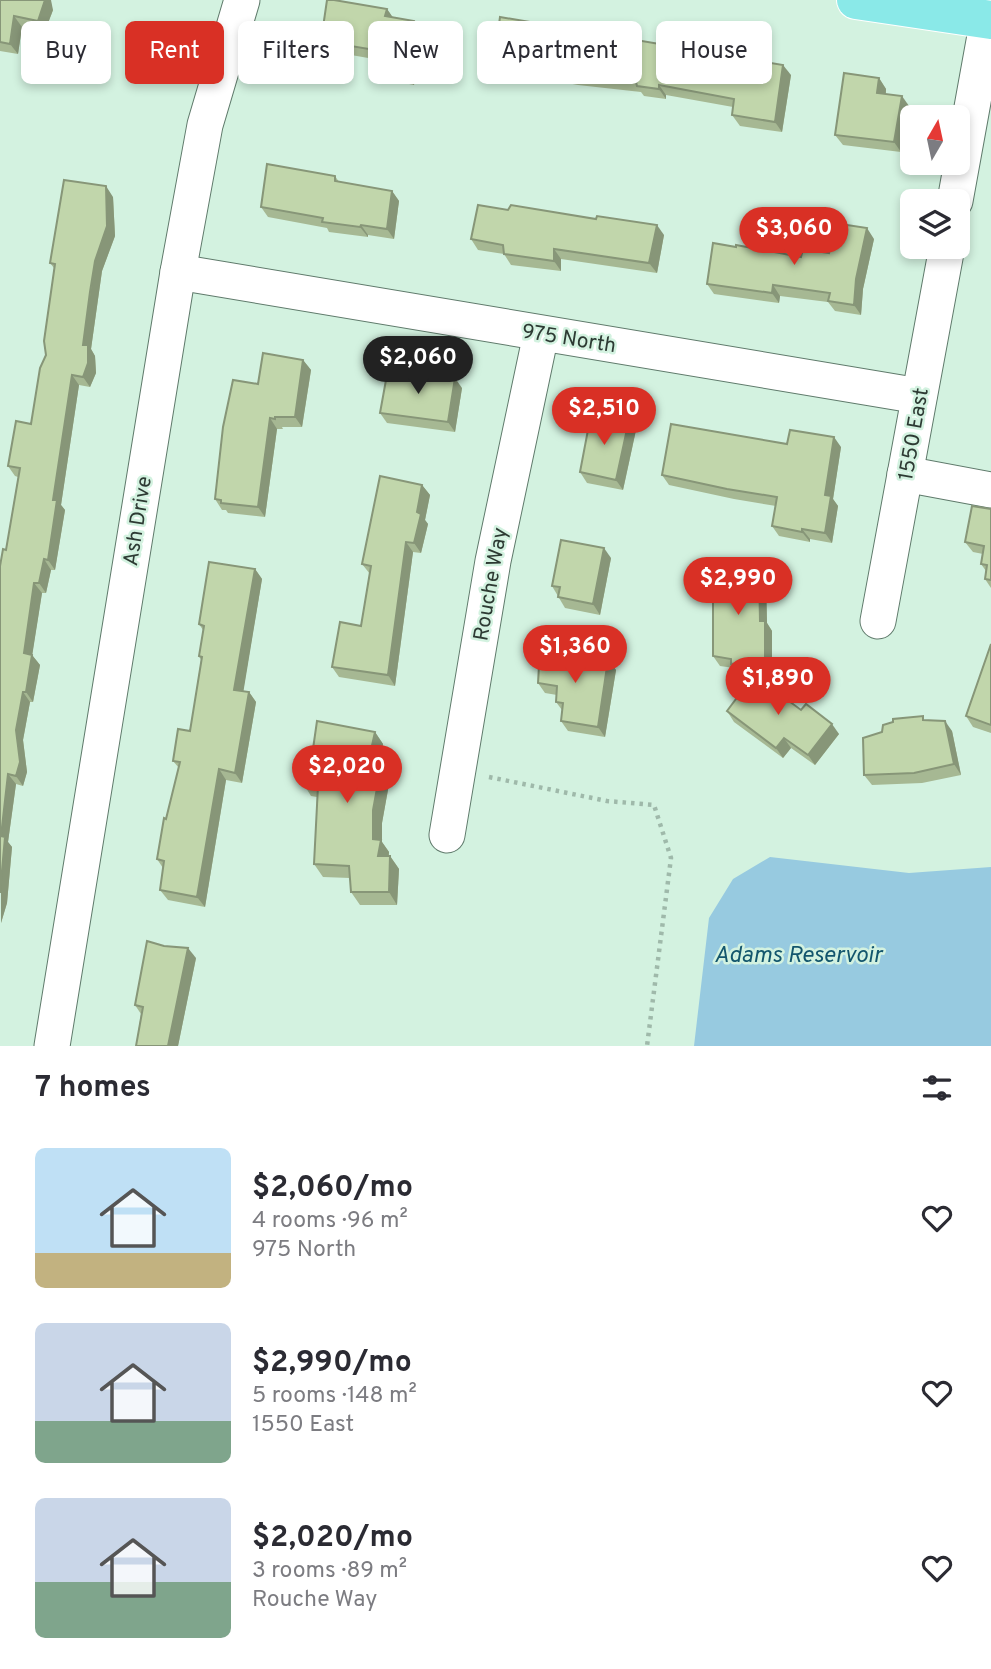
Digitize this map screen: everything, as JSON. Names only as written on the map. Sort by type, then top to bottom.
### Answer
[{"type":"main road","points":[[856,0],[990,20]]},
{"type":"street","name":"Ash Drive","points":[[52,1046],[178,272],[205,125],[242,0]]},
{"type":"street","points":[[957,189],[990,20]]},
{"type":"street","name":"1550 East","points":[[878,621],[945,259]]},
{"type":"street","name":"975 North","points":[[178,272],[919,396]]},
{"type":"street","name":"Rouche Way","points":[[447,835],[493,561],[541,334]]},
{"type":"street","points":[[905,474],[991,490]]},
{"type":"path","points":[[457,771],[607,801],[654,805],[671,858],[647,1046]]},
{"type":"water","name":"Adams Reservoir","points":[[770,857],[909,873],[991,867],[991,1046],[694,1046],[709,918],[733,879]]},
{"type":"building","points":[[0,0],[45,0],[38,21],[14,16],[10,44],[0,42]]},
{"type":"building","points":[[327,0],[334,0],[387,9],[385,16],[414,21],[368,21],[368,49],[354,46],[354,21],[324,21]]},
{"type":"building","points":[[500,17],[524,21],[499,21]]},
{"type":"building","points":[[642,41],[656,43],[656,84],[772,84],[772,63],[783,65],[775,122],[732,115],[734,99],[659,85],[659,89],[637,86],[642,84]]},
{"type":"building","points":[[844,73],[879,78],[877,93],[902,96],[894,142],[835,135]]},
{"type":"building","points":[[267,164],[335,176],[335,181],[392,191],[387,229],[322,222],[323,218],[261,207]]},
{"type":"building","points":[[64,180],[106,186],[107,226],[95,261],[90,292],[83,345],[88,345],[88,363],[83,377],[72,375],[53,500],[57,500],[48,560],[44,559],[39,583],[34,583],[24,653],[32,655],[16,730],[20,762],[16,776],[8,774],[1,836],[5,837],[0,893],[0,566],[3,549],[6,550],[20,468],[8,466],[16,421],[31,424],[40,368],[46,355],[44,341],[55,264],[50,263]]},
{"type":"building","points":[[478,205],[508,210],[511,205],[596,219],[597,216],[657,225],[649,263],[554,249],[554,261],[504,254],[503,245],[471,239]]},
{"type":"building","points":[[834,223],[867,228],[856,279],[854,305],[828,301],[830,293],[773,285],[772,293],[707,284],[713,243],[801,257],[803,249],[829,253]]},
{"type":"building","points":[[263,353],[303,360],[295,417],[270,418],[258,507],[221,503],[221,500],[215,499],[223,427],[233,380],[258,384]]},
{"type":"building","points":[[388,369],[455,378],[448,422],[380,413]]},
{"type":"building","points":[[591,414],[609,420],[629,420],[616,480],[580,472]]},
{"type":"building","points":[[671,424],[787,444],[790,430],[834,437],[825,495],[831,496],[825,533],[772,526],[777,497],[662,475]]},
{"type":"building","points":[[380,476],[422,485],[417,512],[421,514],[414,543],[406,542],[388,675],[332,667],[340,622],[361,626],[371,566],[362,564]]},
{"type":"building","points":[[972,506],[991,509],[991,580],[985,579],[987,565],[981,564],[984,546],[965,542]]},
{"type":"building","points":[[561,540],[604,548],[593,604],[558,597],[560,587],[552,586]]},
{"type":"building","points":[[209,562],[255,569],[234,690],[249,692],[235,773],[219,769],[197,897],[160,890],[164,861],[157,859],[164,818],[166,819],[180,762],[173,761],[178,729],[190,731],[202,657],[199,656],[204,626],[199,624]]},
{"type":"building","points":[[759,570],[760,621],[765,621],[765,659],[731,664],[731,659],[713,656],[713,571]]},
{"type":"building","points":[[991,644],[991,725],[966,716]]},
{"type":"building","points":[[544,649],[589,659],[608,660],[598,727],[561,721],[563,703],[556,702],[557,686],[538,683]]},
{"type":"building","points":[[754,675],[801,710],[806,704],[832,724],[808,755],[784,738],[776,748],[727,711]]},
{"type":"building","points":[[923,716],[923,720],[945,721],[954,764],[914,773],[864,775],[863,738],[882,732],[883,725],[893,722],[893,719]]},
{"type":"building","points":[[317,721],[375,732],[369,759],[382,761],[373,810],[373,839],[381,840],[378,856],[390,856],[389,892],[351,892],[349,866],[314,864],[318,786],[303,783],[309,748],[313,749]]},
{"type":"building","points":[[147,941],[188,948],[168,1046],[136,1046],[143,1007],[135,1005]]}]
